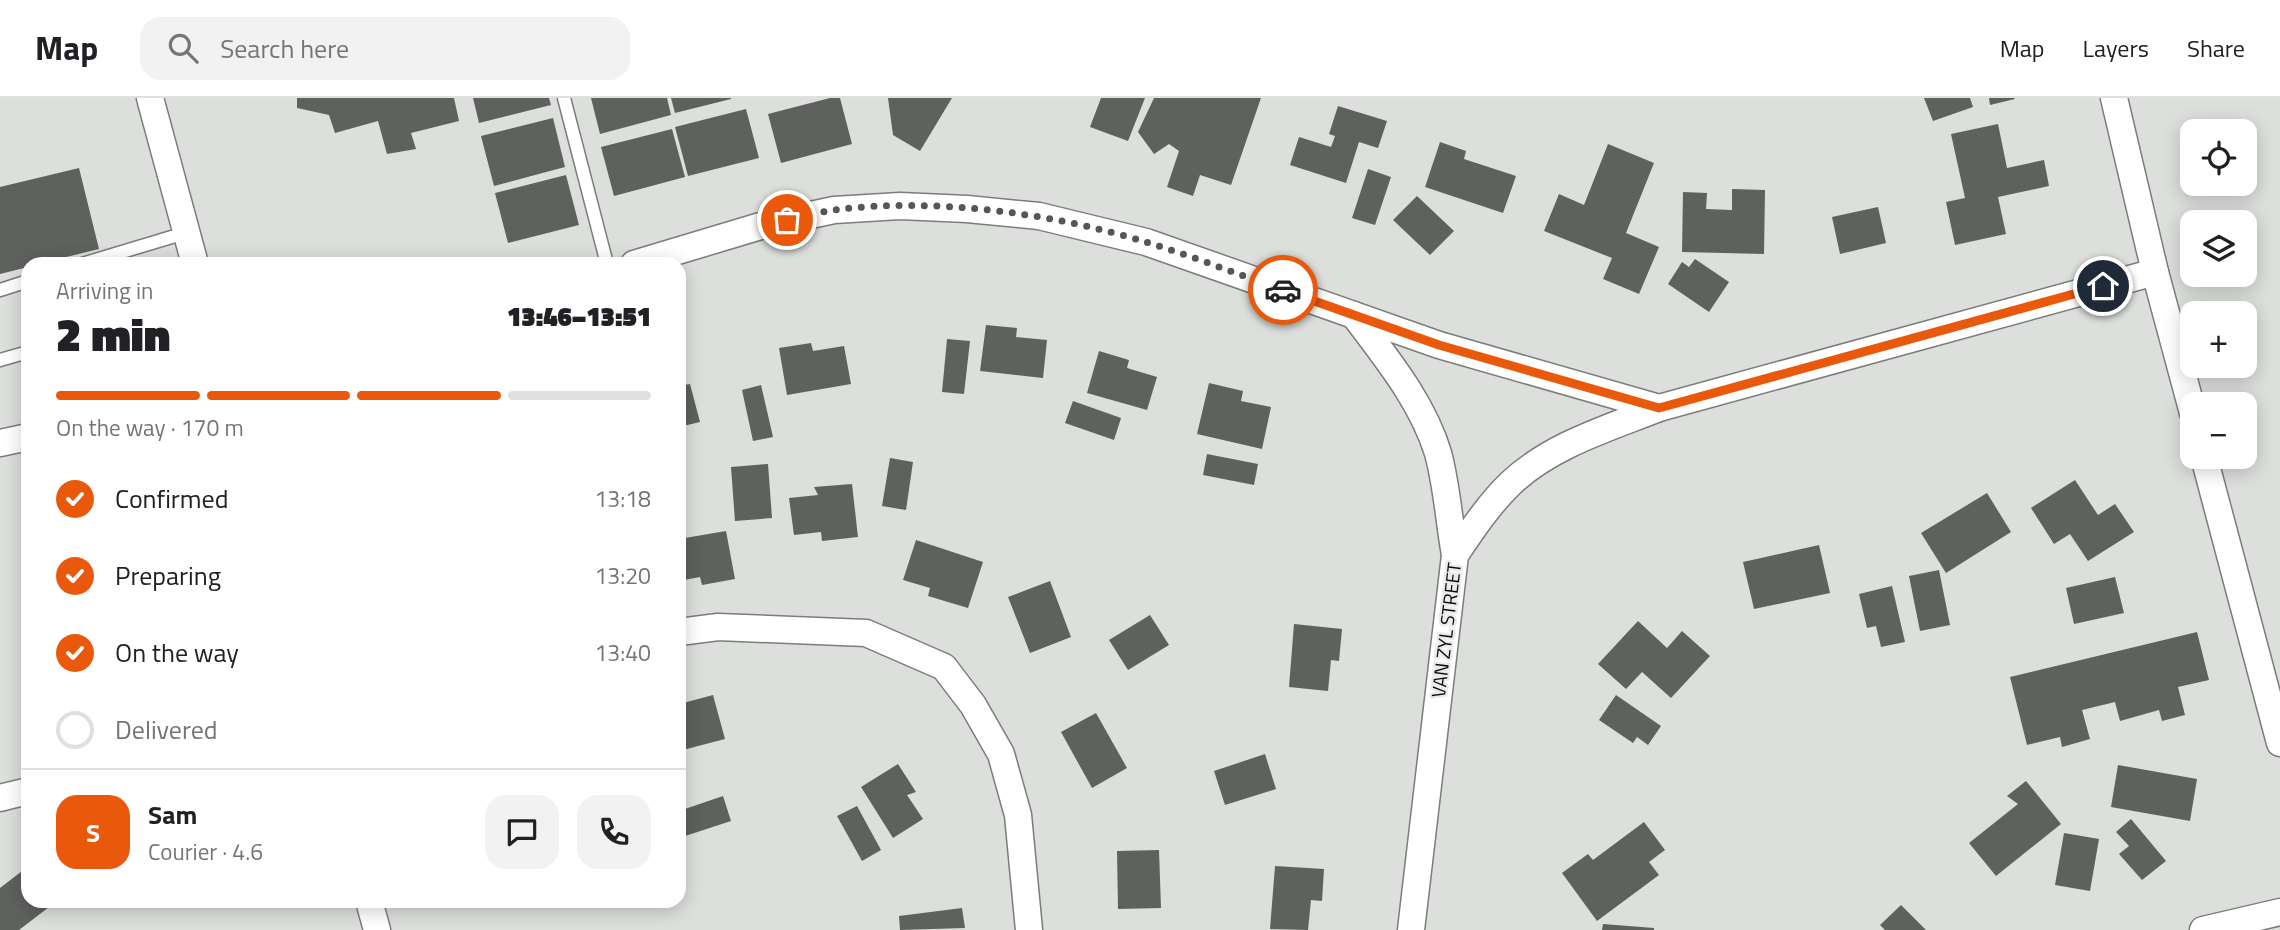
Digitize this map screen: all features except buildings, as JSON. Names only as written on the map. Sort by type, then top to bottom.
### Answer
[{"type":"street","points":[[150,98],[193,257]]},
{"type":"street","points":[[2114,98],[2155,272],[2187,392]]},
{"type":"street","points":[[657,257],[764,225],[834,210],[900,206],[1039,216],[1146,242],[1439,345],[1659,408]]},
{"type":"street","name":"VAN ZYL STREET","points":[[1411,930],[1455,555],[1489,506],[1512,481],[1540,460],[1659,408],[2155,272]]},
{"type":"street","points":[[1354,315],[1408,389],[1427,424],[1438,454],[1455,555]]},
{"type":"street","points":[[0,443],[21,438]]},
{"type":"street","points":[[2207,469],[2280,743]]},
{"type":"street","points":[[686,631],[718,627],[866,633],[944,667],[973,705],[1001,754],[1017,815],[1029,930]]},
{"type":"street","points":[[0,798],[21,793]]},
{"type":"street","points":[[371,908],[377,930]]},
{"type":"street","points":[[2203,930],[2280,912]]},
{"type":"lane","points":[[564,98],[605,257]]},
{"type":"lane","points":[[126,257],[185,233]]},
{"type":"lane","points":[[0,290],[21,283]]},
{"type":"lane","points":[[0,360],[21,354]]},
{"type":"way so far","points":[[787,220],[834,210],[900,206],[1039,216],[1146,242],[1283,290]]},
{"type":"route","points":[[1283,290],[1439,345],[1659,408],[2103,286]]}]
